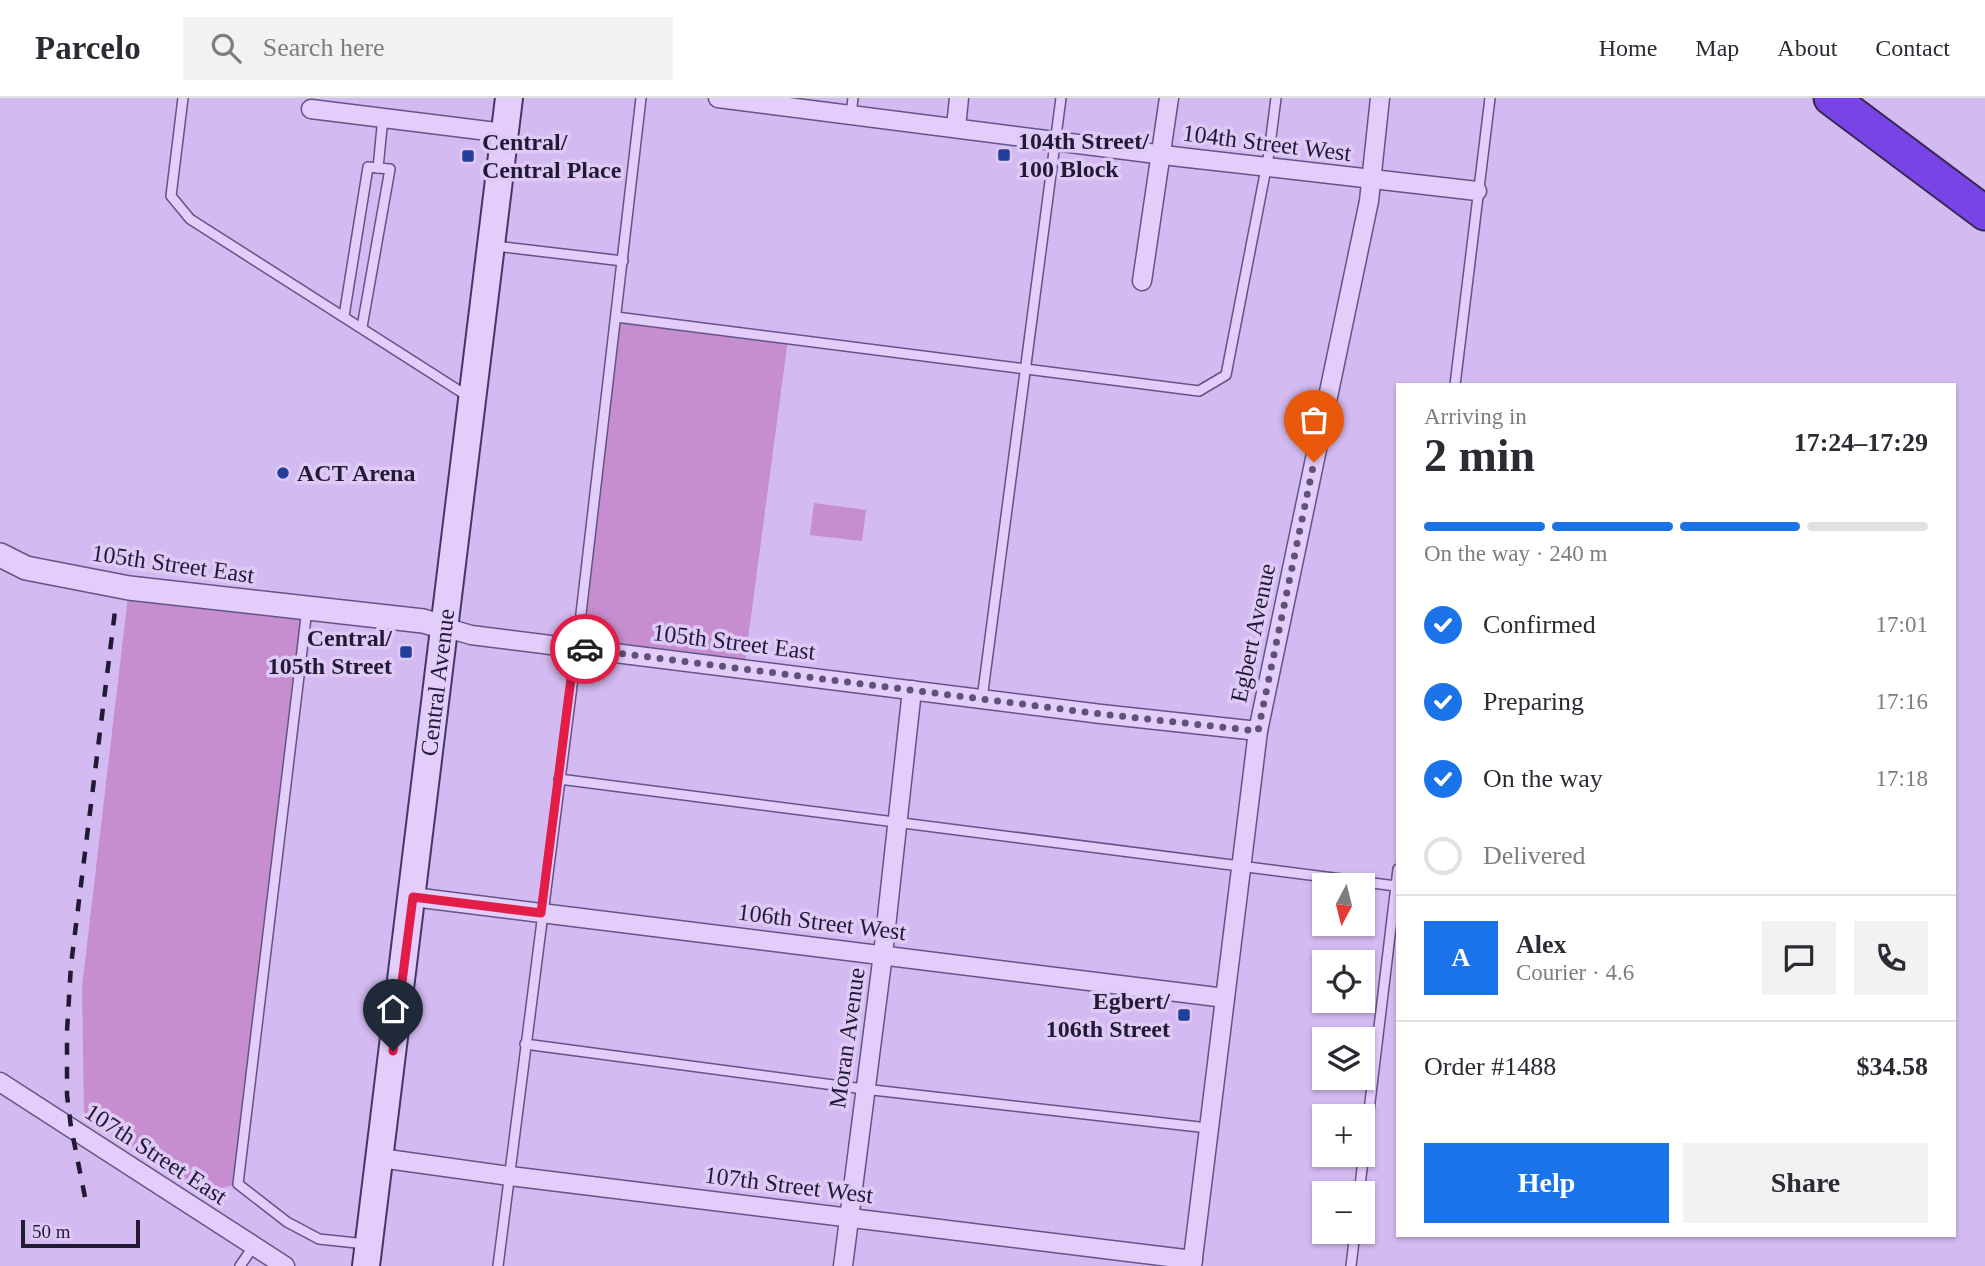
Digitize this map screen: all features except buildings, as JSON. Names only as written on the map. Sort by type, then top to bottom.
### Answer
[{"type":"highway","points":[[1831,98],[1985,213]]},
{"type":"main road","name":"Central Avenue","points":[[368,1255],[509,98]]},
{"type":"street","name":"104th Street West","points":[[718,98],[852,106],[956,127],[1056,141],[1477,191]]},
{"type":"street","points":[[956,127],[959,98]]},
{"type":"street","points":[[1142,281],[1169,98]]},
{"type":"street","name":"Egbert Avenue","points":[[1193,1263],[1258,731],[1369,201],[1380,98]]},
{"type":"street","points":[[311,108],[504,132]]},
{"type":"street","name":"105th Street East","points":[[0,555],[26,568],[129,588],[423,621],[471,635],[912,691],[1258,731]]},
{"type":"street","name":"Moran Avenue","points":[[843,1266],[883,954],[912,691]]},
{"type":"street","name":"106th Street West","points":[[413,897],[1225,998]]},
{"type":"street","name":"107th Street East","points":[[0,1082],[285,1266]]},
{"type":"street","name":"107th Street West","points":[[380,1158],[1193,1263]]},
{"type":"lane","points":[[183,98],[171,196],[190,219],[471,398]]},
{"type":"lane","points":[[498,1266],[576,648],[641,98]]},
{"type":"lane","points":[[982,699],[1061,98]]},
{"type":"lane","points":[[616,317],[1199,391],[1226,374],[1266,167],[1276,98]]},
{"type":"lane","points":[[1455,383],[1490,98]]},
{"type":"lane","points":[[378,168],[383,117]]},
{"type":"lane","points":[[344,316],[368,167],[390,169],[362,327]]},
{"type":"lane","points":[[490,245],[622,261]]},
{"type":"lane","points":[[307,608],[238,1184],[287,1222],[319,1239],[368,1255]]},
{"type":"lane","points":[[559,779],[1396,886],[1361,1181]]},
{"type":"lane","points":[[525,1044],[864,1089],[1208,1128]]},
{"type":"lane","points":[[1351,1266],[1354,1244]]},
{"type":"lane","points":[[240,1266],[253,1247]]},
{"type":"shaded area","points":[[616,317],[788,339],[744,669],[582,649]]},
{"type":"shaded area","points":[[814,503],[866,510],[862,541],[810,535]]},
{"type":"shaded area","points":[[129,588],[307,608],[238,1184],[200,1193],[84,1115],[82,987]]},
{"type":"railway","points":[[85,1197],[67,1095],[67,1031],[71,965],[115,611]]},
{"type":"way so far","points":[[585,649],[1101,714],[1258,731],[1314,462]]},
{"type":"place","name":"104th Street/ 100 Block","points":[[1004,155]]},
{"type":"place","name":"Central/ Central Place","points":[[468,156]]},
{"type":"place","name":"ACT Arena","points":[[283,473]]},
{"type":"place","name":"Central/ 105th Street","points":[[406,652]]},
{"type":"place","name":"Egbert/ 106th Street","points":[[1184,1015]]},
{"type":"route","points":[[393,1051],[413,897],[541,913],[573,663],[576,648],[585,649]]}]
